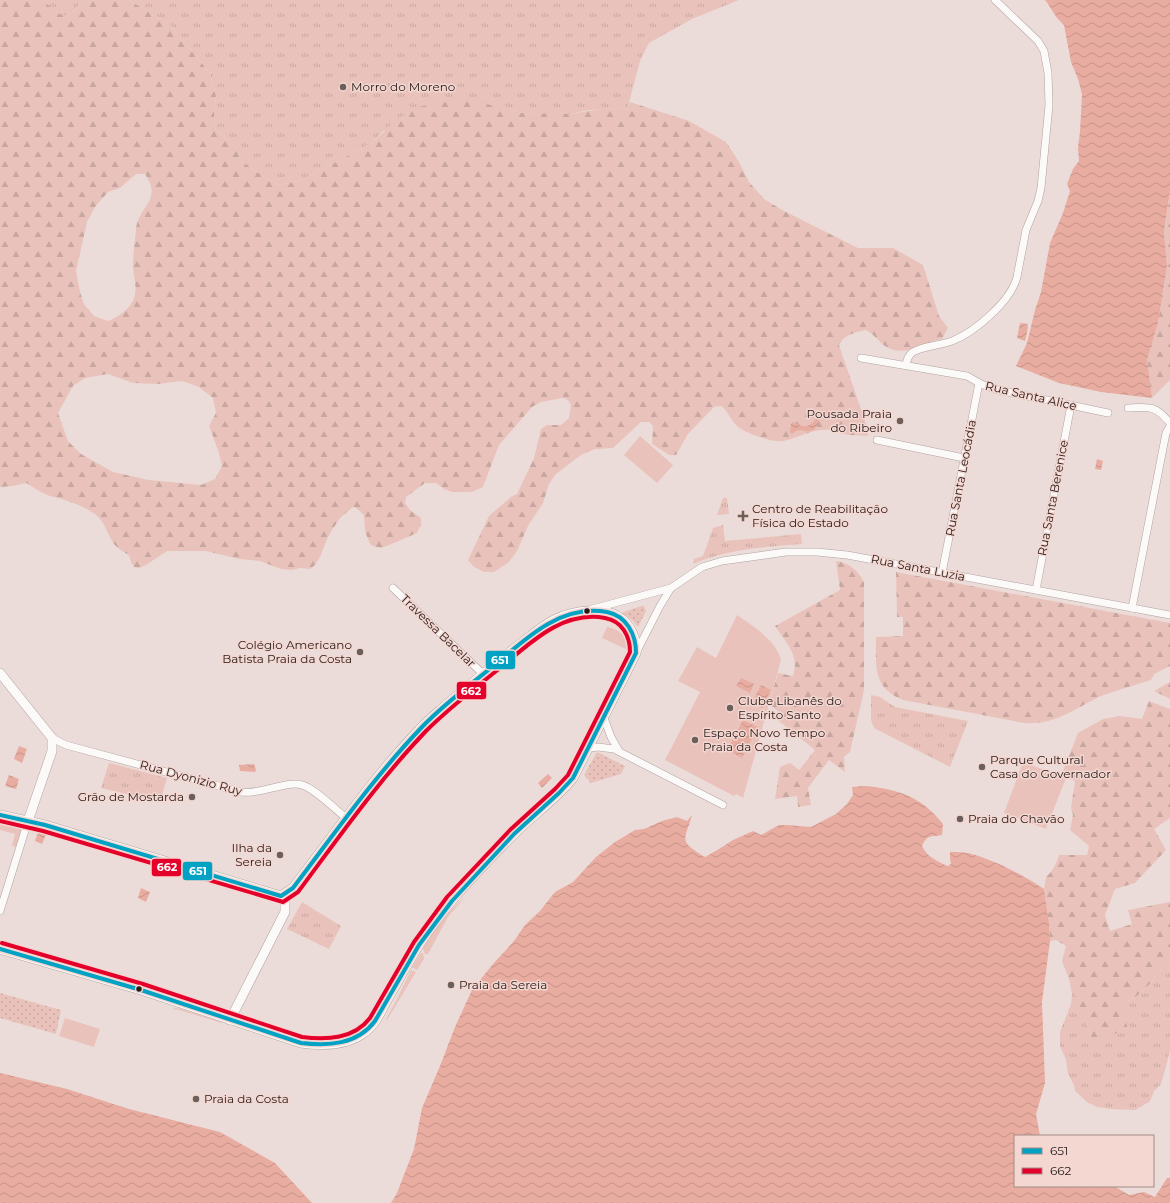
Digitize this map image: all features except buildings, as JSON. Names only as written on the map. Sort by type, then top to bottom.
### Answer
[{"type":"street","points":[[906,365],[908,357],[912,353],[951,341],[966,334],[1010,294],[1017,277],[1026,230],[1040,195],[1049,105],[1046,58],[1041,45],[1035,37],[995,0]]},
{"type":"street","name":"Rua Santa Alice","points":[[861,358],[967,376],[987,387],[1004,392],[1108,413]]},
{"type":"street","name":"Rua Santa Leocádia","points":[[942,573],[979,383]]},
{"type":"street","name":"Rua Santa Berenice","points":[[1036,590],[1071,405]]},
{"type":"street","points":[[1128,408],[1150,408],[1158,410],[1170,425],[1166,433],[1132,608]]},
{"type":"street","points":[[878,440],[964,458]]},
{"type":"street","name":"Rua Santa Luzia","points":[[671,588],[702,567],[722,560],[786,552],[832,553],[1170,615]]},
{"type":"street","name":"Travessa Bacelar","points":[[393,588],[482,673]]},
{"type":"street","points":[[581,612],[671,588]]},
{"type":"street","points":[[0,949],[140,990],[301,1043],[328,1045],[341,1043],[365,1032],[375,1021],[432,926],[482,867],[576,774],[662,602],[671,588]]},
{"type":"street","points":[[281,896],[293,888],[382,772],[420,729],[482,673],[548,622],[571,613],[608,612],[623,620],[631,630],[637,647],[636,653]]},
{"type":"street","points":[[0,673],[52,738],[52,751],[0,911]]},
{"type":"street","points":[[604,718],[611,737],[619,752]]},
{"type":"street","name":"Rua Dyonizio Ruy","points":[[52,738],[66,745],[241,792],[255,793],[294,784],[303,785],[346,818]]},
{"type":"street","points":[[589,748],[604,747],[619,752],[723,805]]},
{"type":"street","points":[[0,815],[45,825],[281,896],[286,900],[285,912],[230,1020]]},
{"type":"green space","points":[[0,0],[44,0],[54,11],[65,16],[77,9],[81,0],[129,0],[170,25],[210,73],[216,96],[214,112],[215,128],[235,147],[241,161],[278,185],[303,180],[318,170],[372,143],[396,120],[412,110],[422,106],[459,100],[478,102],[522,113],[571,114],[600,109],[622,108],[627,110],[630,102],[689,121],[726,142],[739,162],[749,182],[764,199],[784,211],[858,248],[893,248],[923,265],[939,316],[948,328],[942,339],[900,351],[892,350],[885,346],[866,330],[850,334],[841,342],[839,345],[866,424],[868,436],[847,435],[833,430],[819,430],[784,441],[773,441],[742,430],[733,422],[721,406],[714,407],[688,434],[676,455],[669,455],[652,444],[653,426],[649,422],[641,422],[613,448],[595,449],[581,455],[556,474],[549,484],[543,503],[528,526],[517,551],[509,562],[494,572],[484,572],[474,567],[468,560],[489,516],[511,497],[517,494],[534,458],[541,429],[547,425],[561,425],[569,418],[571,405],[568,400],[563,398],[541,402],[532,407],[499,445],[483,487],[472,492],[452,492],[444,489],[436,483],[425,483],[406,497],[405,503],[410,510],[421,518],[421,525],[417,533],[380,548],[371,545],[365,530],[364,515],[353,507],[341,517],[327,539],[320,557],[315,565],[310,569],[281,569],[260,561],[239,559],[206,551],[167,551],[146,565],[139,568],[134,567],[129,555],[116,546],[102,521],[86,508],[47,495],[26,483],[0,487]],"holes":[[[136,174],[145,174],[152,191],[151,197],[141,214],[136,229],[133,266],[136,287],[135,294],[129,307],[117,317],[108,321],[94,316],[84,304],[76,271],[87,222],[95,207],[108,192],[120,188]],[[108,374],[133,383],[158,384],[182,381],[199,387],[213,398],[216,413],[209,426],[222,466],[215,479],[201,485],[149,480],[113,472],[81,454],[68,441],[58,413],[73,386],[85,378]]]},
{"type":"green space","points":[[44,0],[81,0],[77,9],[65,16],[54,11]]},
{"type":"green space","points":[[129,0],[739,0],[692,19],[649,43],[640,61],[627,110],[622,108],[589,110],[571,114],[548,114],[522,113],[500,108],[383,131],[372,143],[318,170],[303,180],[278,185],[241,161],[235,147],[215,128],[214,112],[216,96],[210,73],[170,25]]},
{"type":"green space","points":[[1170,191],[1170,380],[1152,398],[1147,360],[1158,323],[1167,266],[1164,231]]},
{"type":"green space","points":[[640,436],[673,465],[657,483],[624,455]]},
{"type":"green space","points":[[723,498],[727,498],[729,514],[717,515]]},
{"type":"green space","points":[[723,525],[725,541],[801,534],[802,544],[733,552],[693,564],[694,559],[703,556],[713,528]]},
{"type":"green space","points":[[836,561],[845,563],[853,568],[864,582],[864,690],[850,752],[844,757],[845,772],[829,760],[808,788],[811,805],[798,807],[797,796],[775,799],[780,767],[790,763],[799,770],[815,750],[775,718],[779,712],[769,704],[778,673],[793,676],[795,669],[795,662],[791,650],[775,626],[840,590]]},
{"type":"green space","points":[[896,572],[1170,623],[1170,666],[1154,674],[1151,680],[1101,696],[1055,719],[1036,723],[1024,723],[903,700],[893,695],[886,689],[881,682],[876,666],[876,637],[903,636],[903,617],[897,617]]},
{"type":"green space","points":[[644,606],[646,611],[638,627],[632,620],[621,613]]},
{"type":"green space","name":"Clube Libanês do Espírito Santo","points":[[737,615],[757,629],[769,640],[774,646],[781,660],[743,798],[736,794],[734,796],[665,760],[700,692],[678,681],[697,647],[716,658]]},
{"type":"green space","points":[[607,627],[612,628],[622,634],[626,641],[628,650],[602,638]]},
{"type":"green space","points":[[1170,682],[1170,699],[1154,691]]},
{"type":"green space","points":[[871,695],[880,697],[895,707],[968,721],[950,767],[874,728],[871,720]]},
{"type":"green space","points":[[1149,701],[1170,709],[1170,818],[1154,829],[1166,850],[1135,883],[1115,889],[1105,915],[1110,931],[1132,924],[1128,910],[1170,902],[1170,959],[1146,988],[1133,999],[1122,1003],[1128,1031],[1092,1038],[1062,961],[1066,946],[1056,940],[1050,941],[1044,889],[1046,877],[1054,867],[1059,855],[1087,855],[1089,846],[1070,830],[1073,815],[1071,808],[1075,781],[1061,776],[1078,733],[1103,719],[1121,716],[1142,719]]},
{"type":"green space","points":[[597,752],[625,766],[621,774],[591,783],[584,775]]},
{"type":"green space","points":[[1023,762],[1066,778],[1046,829],[1004,813]]},
{"type":"green space","points":[[109,763],[167,778],[160,802],[101,788]]},
{"type":"green space","points":[[0,823],[22,828],[16,847],[12,846],[15,834],[0,830]]},
{"type":"green space","points":[[464,898],[448,917],[428,954],[425,954],[423,949],[435,929]]},
{"type":"green space","points":[[302,902],[341,926],[329,949],[287,929]]},
{"type":"green space","points":[[421,953],[423,953],[424,959],[417,970],[412,967]]},
{"type":"green space","points":[[1170,959],[1170,1049],[1161,1084],[1154,1091],[1149,1102],[1135,1110],[1097,1107],[1087,1102],[1075,1091],[1074,1085],[1068,1074],[1066,1060],[1060,1046],[1060,1032],[1071,1004],[1072,994],[1068,973],[1092,1038],[1122,1003],[1133,999],[1146,988]]},
{"type":"green space","points":[[411,970],[416,972],[387,1020],[386,1019]]},
{"type":"green space","points":[[0,993],[61,1010],[56,1034],[0,1018]]},
{"type":"green space","points":[[176,1008],[222,1022],[222,1023],[172,1009]]},
{"type":"green space","points":[[65,1018],[100,1029],[94,1047],[59,1036]]},
{"type":"water","points":[[1044,0],[1170,0],[1170,191],[1164,231],[1167,266],[1158,323],[1147,360],[1152,398],[1101,392],[1059,383],[1016,366],[1027,343],[1041,292],[1050,243],[1063,213],[1070,191],[1067,184],[1073,169],[1079,161],[1078,147],[1082,94],[1071,62],[1064,25]]},
{"type":"water","points":[[1020,323],[1028,324],[1025,341],[1017,338]]},
{"type":"water","points":[[823,410],[832,412],[832,414],[824,414],[813,430],[800,430],[792,434],[790,432],[791,424],[793,422],[802,426],[809,425]]},
{"type":"water","points":[[1097,459],[1103,461],[1101,470],[1095,469]]},
{"type":"water","points":[[741,678],[754,684],[750,693],[736,686]]},
{"type":"water","points":[[761,685],[771,690],[762,708],[752,703]]},
{"type":"water","points":[[743,720],[758,727],[742,758],[727,750]]},
{"type":"water","points":[[19,746],[27,749],[22,763],[14,759]]},
{"type":"water","points":[[254,764],[256,770],[255,772],[240,771],[239,765]]},
{"type":"water","points":[[548,774],[552,778],[542,788],[538,783]]},
{"type":"water","points":[[9,775],[19,779],[16,789],[5,786]]},
{"type":"water","points":[[865,786],[888,789],[908,796],[927,807],[943,824],[942,835],[928,838],[922,846],[926,853],[936,861],[948,866],[951,864],[950,852],[968,853],[988,859],[1008,868],[1044,889],[1050,941],[1042,1002],[1045,1083],[1036,1114],[1040,1135],[1014,1135],[1014,1187],[1116,1187],[1129,1195],[1144,1192],[1155,1197],[1167,1178],[1170,1178],[1170,1203],[391,1203],[397,1193],[414,1149],[422,1108],[455,1027],[472,990],[514,941],[525,925],[540,911],[555,892],[573,882],[596,857],[615,842],[635,830],[644,829],[662,821],[677,817],[687,821],[692,815],[685,839],[690,847],[705,857],[733,840],[753,831],[761,835],[779,825],[811,827],[836,814],[847,804],[853,795],[852,787]]},
{"type":"water","points":[[38,832],[46,834],[42,844],[35,841]]},
{"type":"water","points":[[141,888],[150,892],[146,902],[138,898]]},
{"type":"water","points":[[0,1073],[67,1089],[129,1109],[220,1132],[275,1163],[312,1203],[0,1203]]},
{"type":"transit line","name":"651","points":[[0,815],[45,825],[281,896],[293,888],[371,785],[404,746],[448,702],[520,643],[546,625],[560,618],[575,613],[591,611],[607,612],[620,618],[629,627],[636,646],[636,653],[573,778],[559,793],[514,834],[452,901],[419,945],[375,1021],[360,1035],[332,1044],[301,1043],[141,990],[0,949]]},
{"type":"transit line","name":"662","points":[[0,821],[43,831],[283,902],[298,892],[376,789],[426,731],[462,698],[535,639],[561,624],[575,619],[590,617],[605,618],[616,622],[627,635],[630,652],[568,775],[555,789],[510,830],[447,897],[414,942],[370,1018],[364,1025],[348,1034],[330,1038],[302,1037],[143,984],[2,943]]},
{"type":"place","name":"Morro do Moreno","points":[[343,87]]},
{"type":"place","name":"Pousada Praia do Ribeiro","points":[[900,421]]},
{"type":"place","name":"Centro de Reabilitação Física do Estado","points":[[743,516]]},
{"type":"place","name":"Colégio Americano Batista Praia da Costa","points":[[360,652]]},
{"type":"place","name":"Clube Libanês do Espírito Santo","points":[[730,708]]},
{"type":"place","name":"Espaço Novo Tempo Praia da Costa","points":[[695,740]]},
{"type":"place","name":"Parque Cultural Casa do Governador","points":[[982,767]]},
{"type":"place","name":"Grão de Mostarda","points":[[192,797]]},
{"type":"place","name":"Praia do Chavão","points":[[960,819]]},
{"type":"place","name":"Ilha da Sereia","points":[[280,855]]},
{"type":"place","name":"Praia da Sereia","points":[[451,985]]},
{"type":"place","name":"Praia da Costa","points":[[196,1099]]}]
